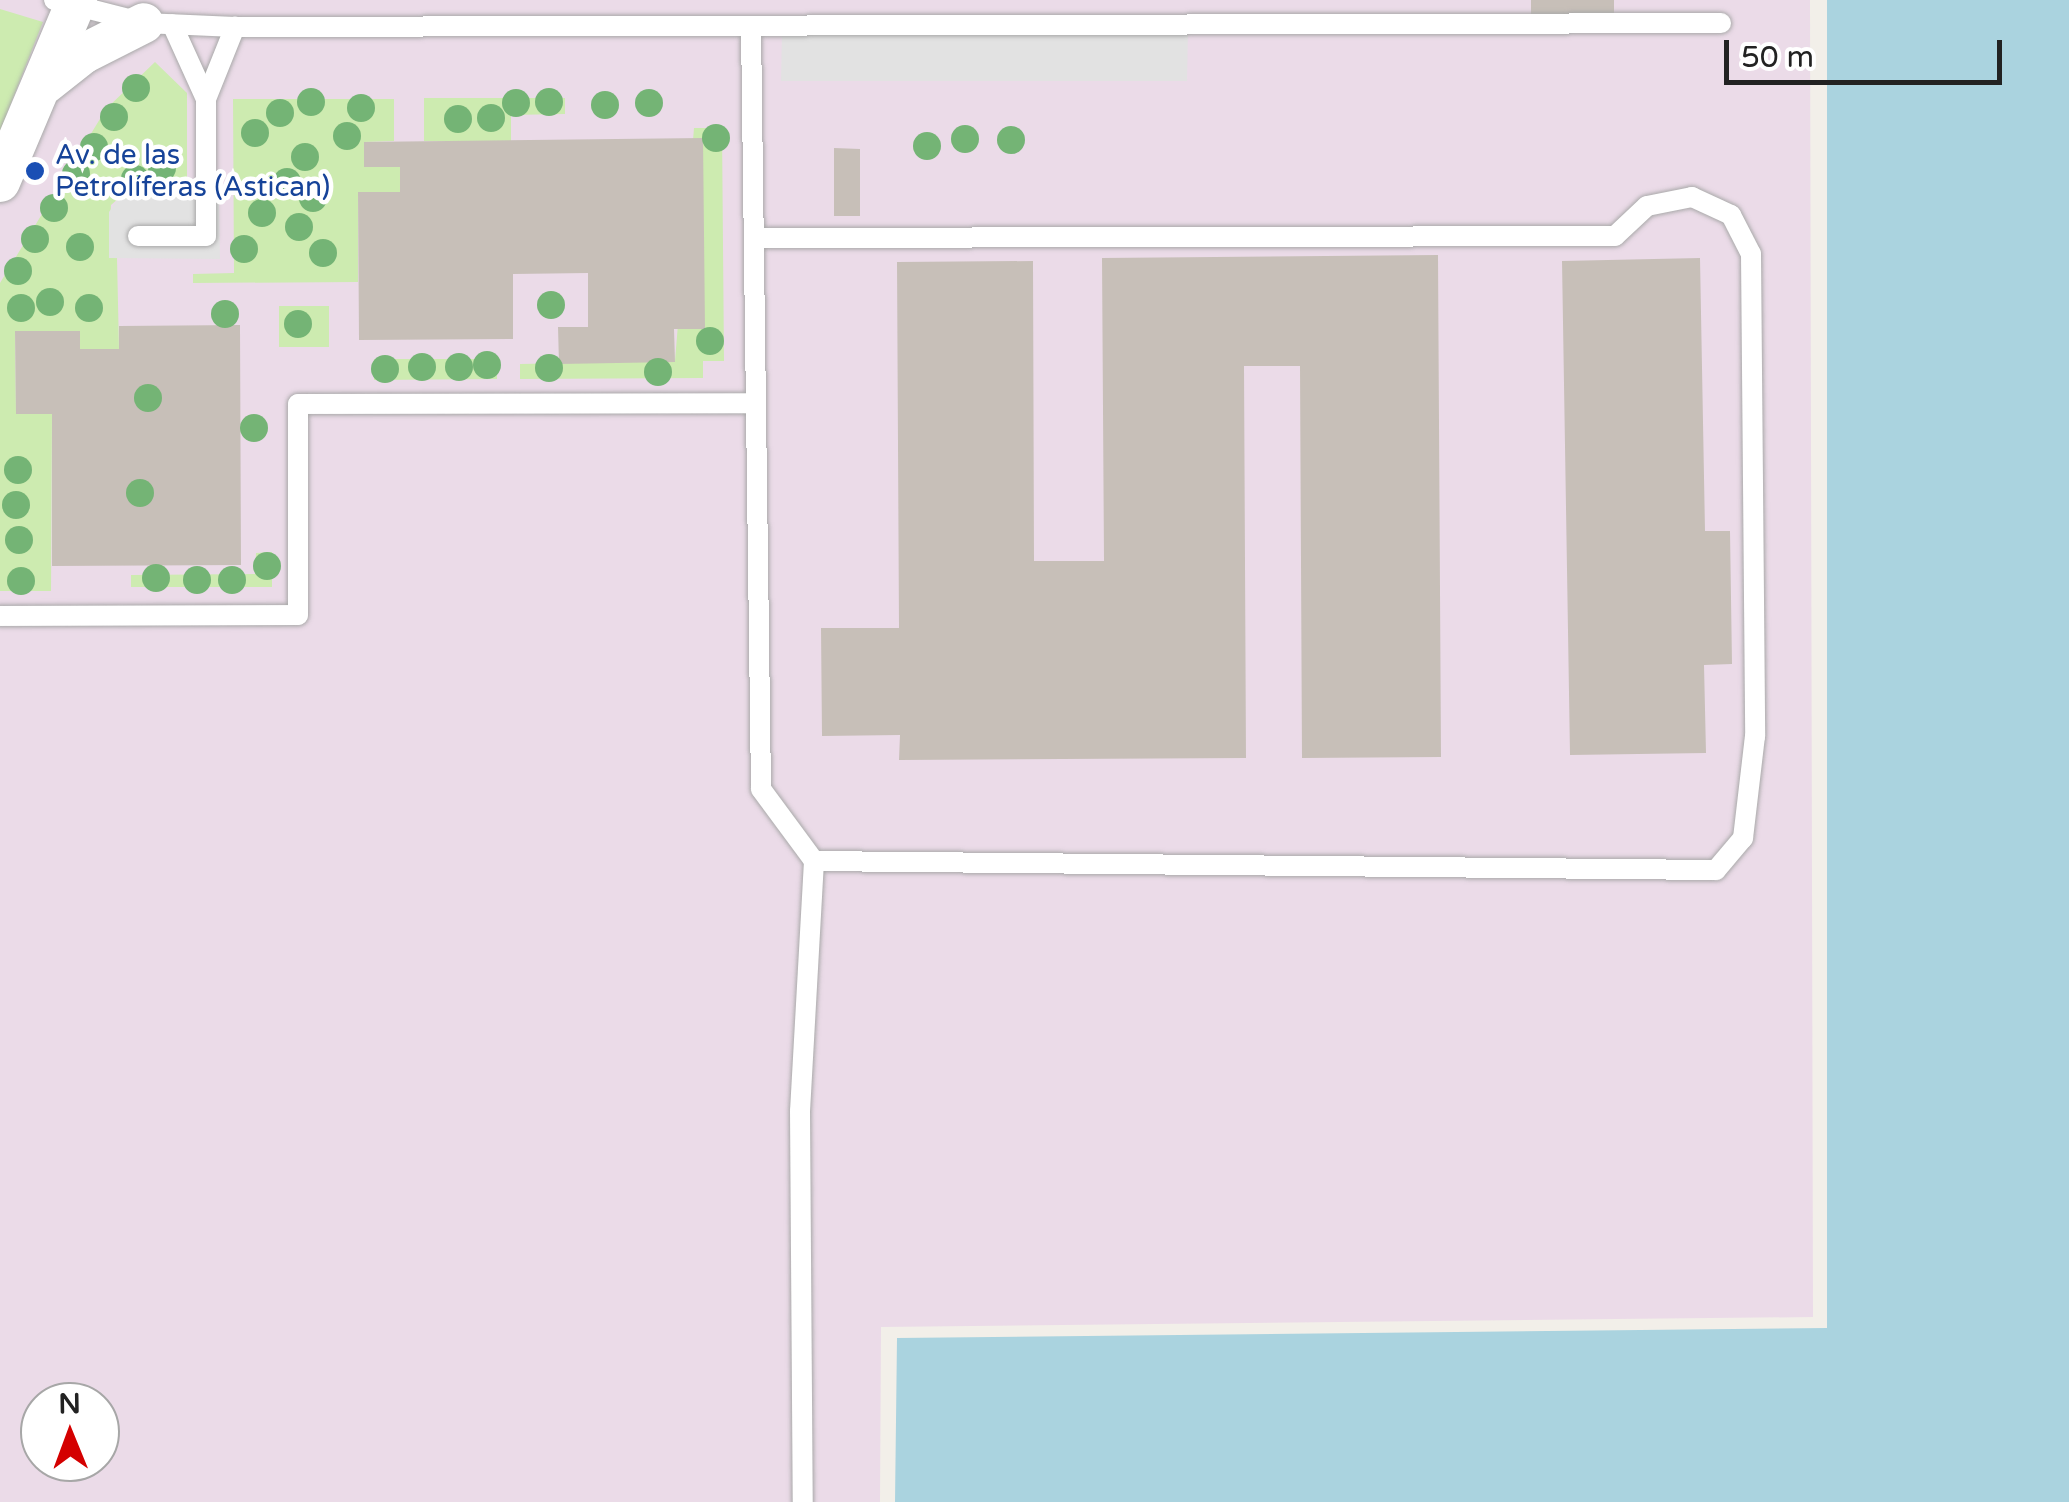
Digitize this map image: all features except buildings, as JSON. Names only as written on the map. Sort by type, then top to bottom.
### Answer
[{"type":"street","points":[[0,182],[45,84],[69,2]]},
{"type":"street","points":[[45,84],[83,54],[158,23]]},
{"type":"lane","points":[[69,2],[158,23],[235,27],[1722,23]]},
{"type":"lane","points":[[158,23],[206,98]]},
{"type":"lane","points":[[751,26],[760,789],[814,862],[800,1111],[803,1502]]},
{"type":"lane","points":[[138,236],[206,236],[206,98],[235,27]]},
{"type":"lane","points":[[754,238],[1614,236],[1647,206],[1692,198],[1731,214],[1750,254],[1755,736],[1743,838],[1716,870],[814,862]]},
{"type":"lane","points":[[0,616],[298,615],[298,404],[756,402]]},
{"type":"shaded area","points":[[0,0],[1810,0],[1813,1317],[881,1327],[880,1502],[0,1502]]},
{"type":"shaded area","points":[[782,32],[1188,32],[1187,81],[781,81]]},
{"type":"shaded area","points":[[219,197],[220,259],[109,258],[109,212],[118,199]]},
{"type":"green space","points":[[0,9],[43,22],[0,131]]},
{"type":"green space","points":[[155,62],[187,93],[187,197],[118,199],[111,205],[109,257],[117,258],[119,349],[80,349],[79,331],[15,331],[16,413],[52,414],[51,591],[0,591],[0,283],[106,109]]},
{"type":"green space","points":[[424,98],[565,98],[565,114],[511,115],[511,141],[424,141]]},
{"type":"green space","points":[[233,99],[394,99],[394,141],[364,142],[364,166],[400,167],[400,192],[358,192],[358,282],[193,283],[193,274],[234,273]]},
{"type":"green space","points":[[694,128],[722,128],[724,361],[703,361],[703,378],[520,379],[520,364],[675,361]]},
{"type":"green space","points":[[279,306],[329,306],[329,347],[279,347]]},
{"type":"green space","points":[[374,359],[497,359],[497,379],[374,380]]},
{"type":"green space","points":[[272,552],[272,587],[131,587],[131,575],[255,574],[256,553]]},
{"type":"water","points":[[1827,0],[2069,0],[2069,1502],[895,1502],[897,1338],[1827,1328]]},
{"type":"place","name":"Av. de las Petrolíferas (Astican)","points":[[35,171]]}]
